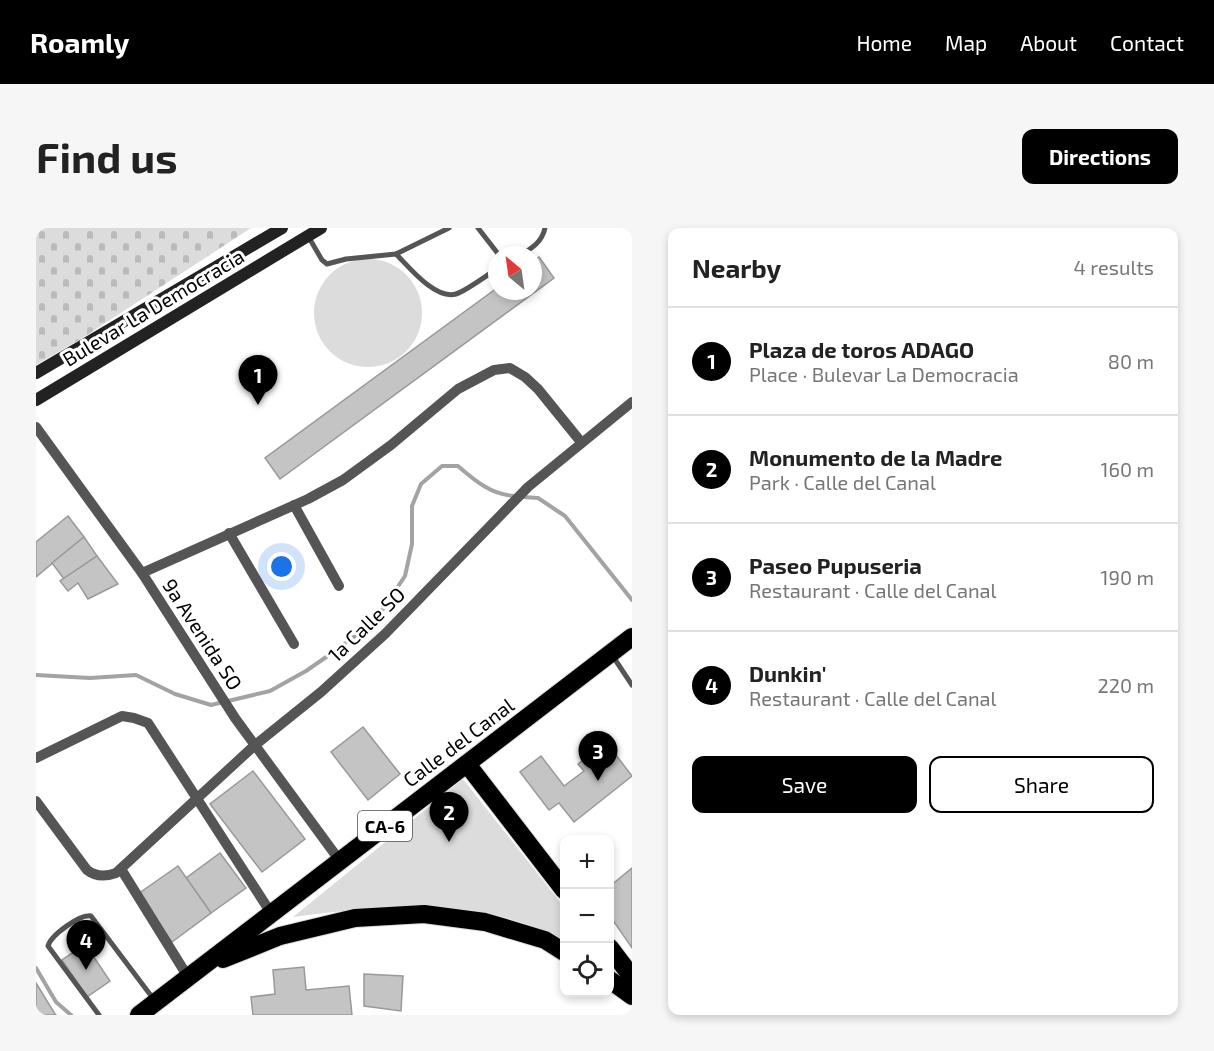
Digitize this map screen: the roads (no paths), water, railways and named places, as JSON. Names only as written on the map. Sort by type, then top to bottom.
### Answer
[{"type":"highway","name":"Calle del Canal","points":[[139,1015],[632,637]]},
{"type":"highway","points":[[467,764],[563,889]]},
{"type":"highway","points":[[194,973],[280,936],[355,918],[424,914],[485,922],[545,940],[560,949]]},
{"type":"highway","points":[[614,954],[632,977]]},
{"type":"highway","points":[[614,983],[632,996]]},
{"type":"main road","name":"Bulevar La Democracia","points":[[36,373],[282,228]]},
{"type":"main road","name":"Bulevar La Democracia","points":[[36,400],[321,228]]},
{"type":"street","points":[[142,573],[294,505],[343,480],[391,445],[458,388],[494,370],[510,368],[525,377],[538,389],[581,442]]},
{"type":"street","name":"1a Calle SO","points":[[121,869],[255,745],[321,692],[385,634],[528,487],[632,402]]},
{"type":"street","name":"9a Avenida SO","points":[[36,427],[142,573],[235,717],[340,861]]},
{"type":"street","points":[[294,505],[339,586]]},
{"type":"street","points":[[229,533],[294,644]]},
{"type":"street","points":[[36,758],[122,716],[148,723],[272,913]]},
{"type":"street","points":[[36,801],[87,870],[98,876],[104,876],[121,869],[194,973]]},
{"type":"lane","points":[[308,236],[321,260],[327,264],[346,259],[396,254],[449,228]]},
{"type":"lane","points":[[478,228],[492,246]]},
{"type":"lane","points":[[535,246],[545,228]]},
{"type":"lane","points":[[396,254],[432,289],[444,294],[456,294],[488,274]]},
{"type":"lane","points":[[611,653],[632,685]]},
{"type":"lane","points":[[99,1015],[48,946],[50,939],[86,915],[91,916],[156,1002]]},
{"type":"waterway","points":[[36,675],[90,678],[136,675],[175,694],[211,705],[270,691],[332,653],[358,634],[383,609],[405,576],[412,544],[412,506],[421,484],[442,466],[458,466],[491,490],[515,496]]},
{"type":"waterway","points":[[523,497],[538,498],[565,516],[632,600]]},
{"type":"waterway","points":[[36,968],[56,1002],[71,1015]]},
{"type":"place","name":"Plaza de toros ADAGO","points":[[258,405]]},
{"type":"place","name":"Paseo Pupuseria","points":[[598,781]]},
{"type":"place","name":"Monumento de la Madre","points":[[449,842]]},
{"type":"place","name":"Dunkin'","points":[[86,970]]}]
